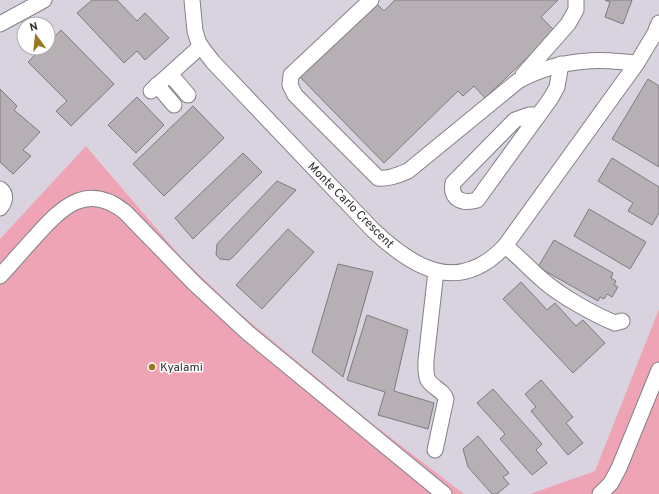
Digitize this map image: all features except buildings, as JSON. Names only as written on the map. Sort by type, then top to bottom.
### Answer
[{"type":"street","points":[[0,24],[44,0]]},
{"type":"street","name":"Monte Carlo Crescent","points":[[192,0],[195,30],[201,46],[213,62],[392,248],[411,260],[447,274],[459,273],[473,269],[497,255],[506,246],[637,63],[655,33],[659,23]]},
{"type":"street","points":[[371,0],[291,74],[290,85],[295,95],[378,178],[392,177],[408,171],[518,80],[568,24],[576,10],[576,0]]},
{"type":"street","points":[[174,105],[154,88],[201,46]]},
{"type":"street","points":[[518,80],[533,72],[561,64],[588,60],[637,63]]},
{"type":"street","points":[[538,115],[529,115],[515,120],[453,184],[452,190],[454,196],[461,201],[469,203],[477,200],[551,98],[557,87],[561,64]]},
{"type":"street","points":[[170,74],[188,95]]},
{"type":"street","points":[[0,189],[5,198],[0,208]]},
{"type":"street","points":[[0,276],[62,210],[83,199],[93,198],[108,200],[125,212],[194,283],[248,333],[444,494]]},
{"type":"street","points":[[506,246],[546,283],[566,296],[607,320],[615,323],[622,320]]},
{"type":"street","points":[[435,450],[446,399],[444,395],[430,383],[427,375],[426,360],[436,271]]},
{"type":"street","points":[[600,494],[611,483],[619,468],[659,370]]},
{"type":"shaded area","points":[[0,0],[659,0],[659,309],[595,471],[530,494],[464,494],[369,421],[238,312],[181,257],[87,146],[0,239]]},
{"type":"shaded area","name":"Kyalami","points":[[86,146],[181,257],[238,312],[369,421],[464,494],[0,494],[0,239]]},
{"type":"shaded area","points":[[659,309],[659,494],[530,494],[595,471]]},
{"type":"place","name":"Kyalami","points":[[152,367]]}]
